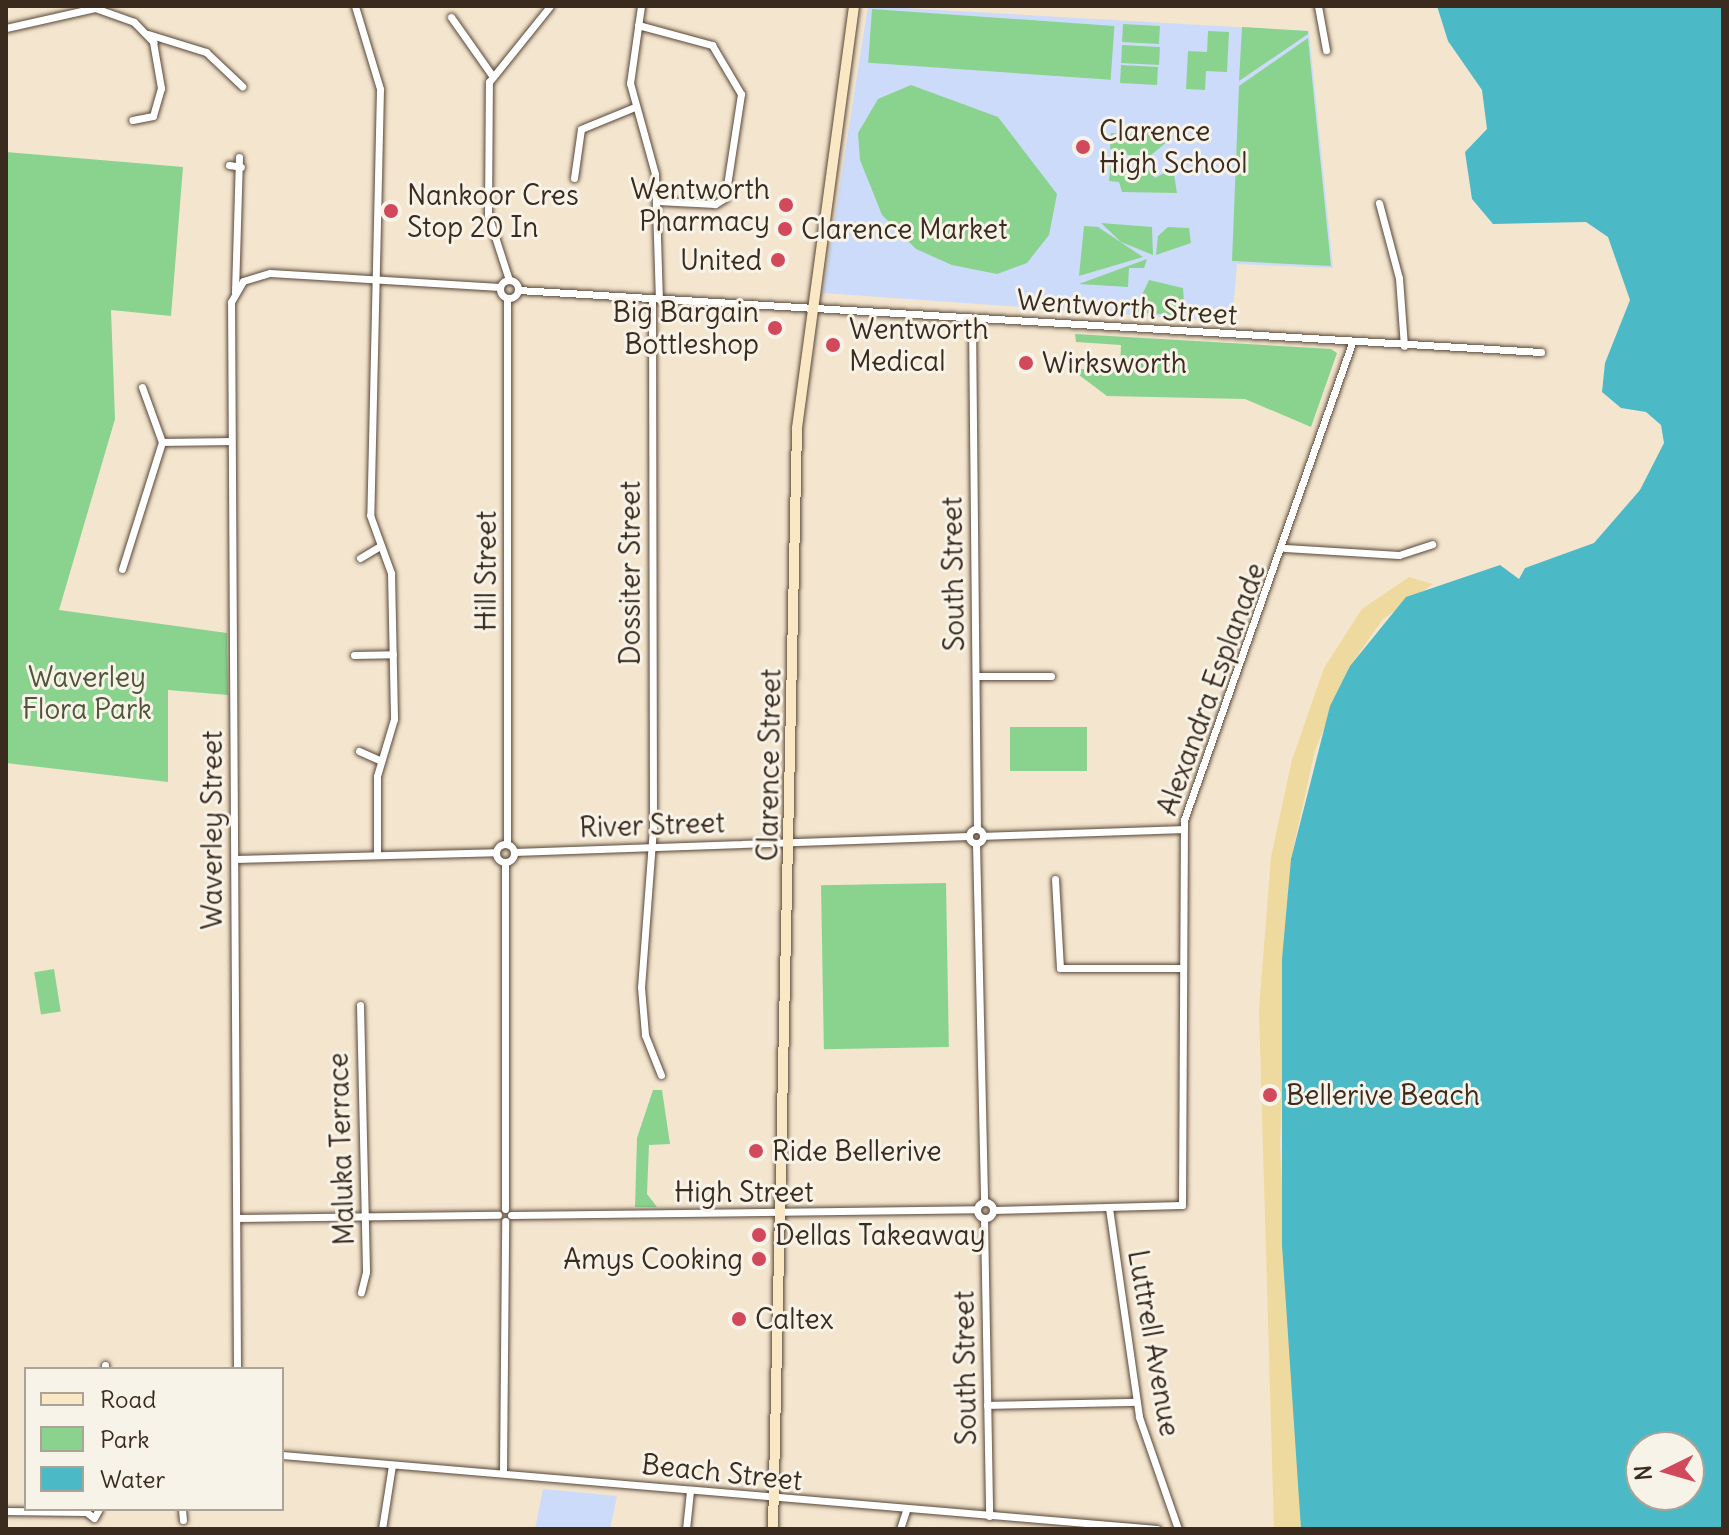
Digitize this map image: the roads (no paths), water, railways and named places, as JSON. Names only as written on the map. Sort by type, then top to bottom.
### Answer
[{"type":"main road","name":"Clarence Street","points":[[773,1529],[792,842],[795,462],[808,308],[854,6]]},
{"type":"street","points":[[355,6],[380,89],[379,280],[370,515],[391,573],[393,730],[381,761],[377,855]]},
{"type":"street","points":[[491,74],[550,6]]},
{"type":"street","name":"Dossiter Street","points":[[641,6],[630,73],[657,201],[652,846],[641,1000],[661,1075]]},
{"type":"street","points":[[1318,6],[1326,50]]},
{"type":"street","points":[[6,28],[95,8],[125,16],[148,34],[206,52],[242,86]]},
{"type":"street","points":[[451,17],[491,74],[488,215],[509,280],[518,290],[507,298],[500,287]]},
{"type":"street","points":[[638,25],[712,45],[741,94],[725,198],[709,205],[657,201]]},
{"type":"street","points":[[132,120],[150,118],[159,99],[160,63],[148,34]]},
{"type":"street","points":[[574,178],[581,129],[635,107]]},
{"type":"street","name":"Waverley Street","points":[[237,1367],[231,441],[239,157]]},
{"type":"street","points":[[229,165],[241,167]]},
{"type":"street","points":[[1379,203],[1399,278],[1404,346]]},
{"type":"street","points":[[235,292],[263,274],[500,287],[509,280]]},
{"type":"street","name":"Wentworth Street","points":[[518,290],[972,320],[1541,352]]},
{"type":"street","name":"Hill Street","points":[[507,298],[507,844]]},
{"type":"street","name":"South Street","points":[[972,320],[980,832]]},
{"type":"street","name":"Alexandra Esplanade","points":[[1109,1208],[1182,1205],[1182,829],[1285,548],[1352,343]]},
{"type":"street","points":[[122,569],[162,442],[142,387]]},
{"type":"street","points":[[162,442],[231,441]]},
{"type":"street","points":[[1285,548],[1399,555],[1432,544]]},
{"type":"street","points":[[360,558],[380,546]]},
{"type":"street","points":[[354,655],[393,654]]},
{"type":"street","points":[[976,676],[1051,676]]},
{"type":"street","points":[[359,751],[381,761]]},
{"type":"street","points":[[976,843],[969,836],[980,832],[1182,829]]},
{"type":"street","points":[[980,832],[976,843],[984,1202],[977,1209],[984,1218],[993,1210],[1109,1208]]},
{"type":"street","name":"River Street","points":[[514,852],[969,836]]},
{"type":"street","points":[[235,859],[496,852],[507,844],[514,852],[505,862]]},
{"type":"street","points":[[496,852],[505,862],[507,1215],[503,1473]]},
{"type":"street","points":[[1055,879],[1060,968],[1183,968]]},
{"type":"street","name":"Maluka Terrace","points":[[360,1005],[364,1217],[361,1292]]},
{"type":"street","points":[[984,1202],[993,1210]]},
{"type":"street","name":"Luttrell Avenue","points":[[1109,1208],[1136,1402],[1178,1529]]},
{"type":"street","name":"High Street","points":[[507,1215],[781,1214],[977,1209]]},
{"type":"street","points":[[238,1218],[507,1215]]},
{"type":"street","name":"South Street","points":[[984,1218],[989,1516]]},
{"type":"street","points":[[987,1405],[1136,1402]]},
{"type":"street","name":"Beach Street","points":[[284,1455],[773,1500],[1157,1529]]},
{"type":"street","points":[[382,1529],[392,1465]]},
{"type":"street","points":[[686,1529],[690,1490]]},
{"type":"street","points":[[6,1511],[87,1513],[91,1529]]},
{"type":"street","points":[[182,1511],[183,1520]]},
{"type":"street","points":[[900,1529],[906,1511]]},
{"type":"street","points":[[1022,1529],[1024,1517]]},
{"type":"water","points":[[1437,6],[1723,6],[1723,1529],[1301,1529],[1282,1245],[1282,959],[1291,859],[1330,706],[1350,666],[1406,597],[1500,565],[1519,579],[1525,568],[1594,543],[1640,490],[1664,443],[1661,425],[1646,412],[1621,408],[1602,392],[1605,363],[1630,300],[1608,237],[1586,222],[1493,224],[1472,199],[1465,152],[1487,129],[1482,90],[1448,41]]},
{"type":"place","name":"Clarence High School","points":[[1083,147]]},
{"type":"place","name":"Wentworth Pharmacy","points":[[786,205]]},
{"type":"place","name":"Nankoor Cres Stop 20 In","points":[[391,211]]},
{"type":"place","name":"Clarence Market","points":[[785,229]]},
{"type":"place","name":"United","points":[[778,260]]},
{"type":"place","name":"Big Bargain Bottleshop","points":[[775,328]]},
{"type":"place","name":"Wentworth Medical","points":[[833,345]]},
{"type":"place","name":"Wirksworth","points":[[1026,363]]},
{"type":"place","name":"Bellerive Beach","points":[[1270,1095]]},
{"type":"place","name":"Ride Bellerive","points":[[756,1151]]},
{"type":"place","name":"Dellas Takeaway","points":[[759,1235]]},
{"type":"place","name":"Amys Cooking","points":[[759,1259]]},
{"type":"place","name":"Caltex","points":[[739,1319]]},
{"type":"park label","name":"Waverley Flora Park","points":[[87,693]]}]
